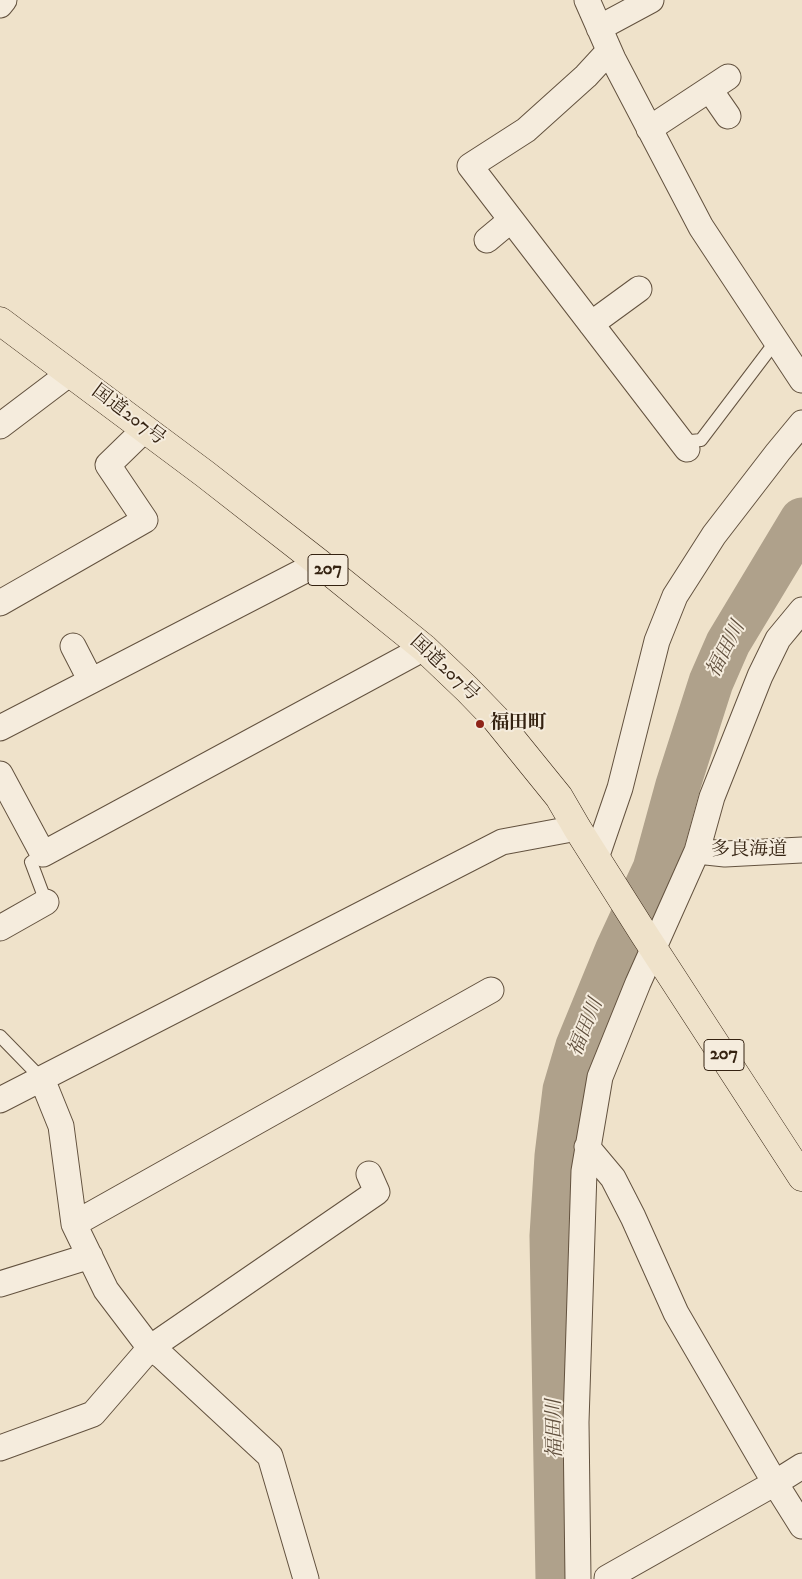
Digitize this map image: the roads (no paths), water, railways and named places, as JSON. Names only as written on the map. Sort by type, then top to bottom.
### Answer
[{"type":"highway","name":"国道207号","points":[[0,320],[319,563],[424,648],[495,718],[559,797],[649,941],[802,1177]]},
{"type":"street","points":[[0,5],[4,0]]},
{"type":"street","points":[[588,0],[609,51],[701,227],[802,380]]},
{"type":"street","points":[[599,28],[651,0]]},
{"type":"street","points":[[609,51],[586,76],[526,130],[470,166],[684,446]]},
{"type":"street","points":[[649,129],[719,83],[728,116]]},
{"type":"street","points":[[487,240],[511,220]]},
{"type":"street","points":[[591,324],[639,289]]},
{"type":"street","points":[[0,426],[70,373]]},
{"type":"street","points":[[600,864],[658,641],[675,596],[714,535],[802,424]]},
{"type":"street","points":[[0,603],[145,520],[108,465],[145,429]]},
{"type":"street","points":[[0,728],[319,563]]},
{"type":"street","points":[[578,1579],[576,1422],[584,1171],[600,1077],[649,941],[697,850],[712,797],[760,676],[778,639],[802,610]]},
{"type":"street","points":[[73,646],[91,681]]},
{"type":"street","points":[[0,774],[43,854],[424,648]]},
{"type":"street","points":[[0,1100],[502,842],[577,828]]},
{"type":"street","name":"多良海道","points":[[697,850],[725,854],[802,850]]},
{"type":"street","points":[[0,928],[46,902]]},
{"type":"street","points":[[74,1224],[491,990]]},
{"type":"street","points":[[42,1079],[61,1126],[74,1224],[106,1290],[150,1348],[162,1356],[270,1456],[306,1579]]},
{"type":"street","points":[[588,1147],[613,1178],[633,1217],[676,1313],[802,1526]]},
{"type":"street","points":[[0,1448],[93,1414],[150,1348],[377,1192],[370,1174]]},
{"type":"street","points":[[0,1284],[90,1256]]},
{"type":"street","points":[[607,1579],[802,1466]]},
{"type":"lane","points":[[684,446],[701,440],[776,341]]},
{"type":"lane","points":[[43,854],[31,862],[46,902]]},
{"type":"lane","points":[[0,1036],[42,1079]]},
{"type":"waterway","name":"福田川","points":[[558,1579],[552,1236],[557,1156],[565,1090],[578,1046],[617,951],[655,869],[678,785],[711,682],[728,643],[802,520]]},
{"type":"place","name":"福田町","points":[[480,724]]}]
